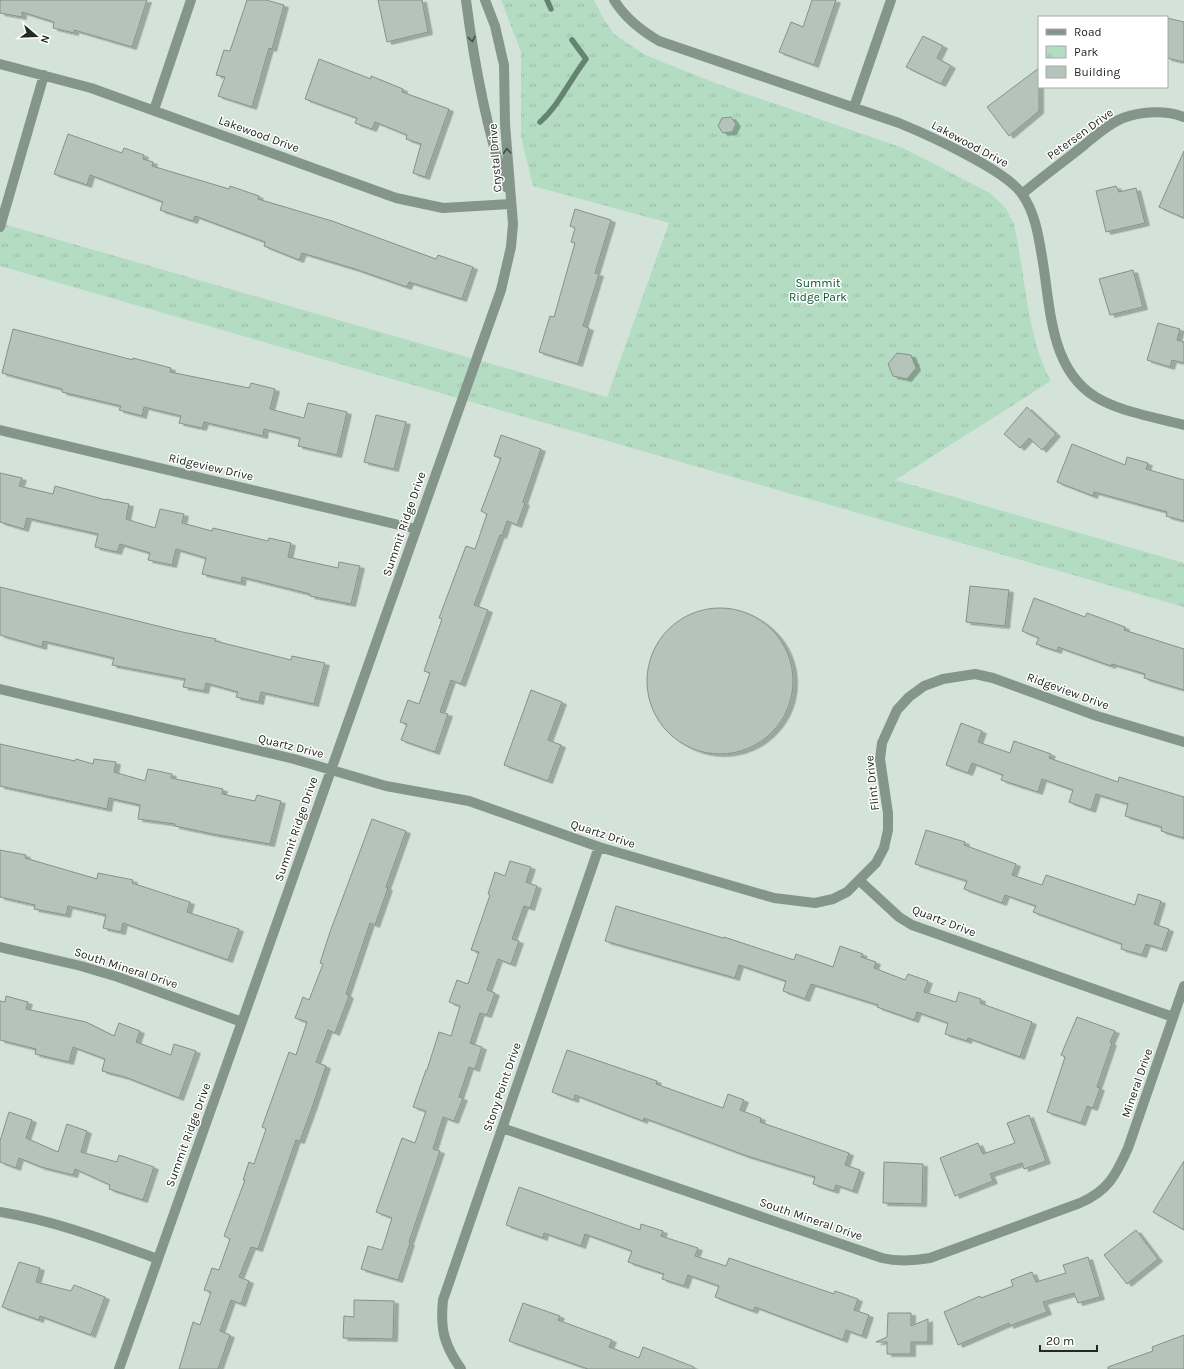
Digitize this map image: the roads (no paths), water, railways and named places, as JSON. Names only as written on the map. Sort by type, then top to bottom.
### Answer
[{"type":"street","points":[[154,110],[191,0]]},
{"type":"street","name":"Crystal Drive","points":[[466,0],[474,50],[497,160],[511,204]]},
{"type":"street","name":"Crystal Drive","points":[[485,0],[495,26],[504,65],[505,124],[511,204]]},
{"type":"street","points":[[854,108],[891,0]]},
{"type":"street","name":"Lakewood Drive","points":[[614,1],[629,20],[644,32],[659,41],[919,131],[998,172],[1012,182],[1022,194],[1032,211],[1038,231],[1055,336],[1062,360],[1070,374],[1079,385],[1104,402],[1184,425]]},
{"type":"street","name":"Lakewood Drive","points":[[0,64],[44,75],[154,110],[396,198],[443,208],[511,204]]},
{"type":"street","points":[[0,227],[44,75]]},
{"type":"street","name":"Petersen Drive","points":[[1022,194],[1106,128],[1122,118],[1136,114],[1152,113],[1166,113],[1184,117]]},
{"type":"street","name":"Summit Ridge Drive","points":[[119,1369],[503,283],[511,247],[511,204]]},
{"type":"street","name":"Ridgeview Drive","points":[[0,430],[416,529]]},
{"type":"street","name":"Ridgeview Drive","points":[[943,679],[975,674],[993,678],[1097,716],[1184,742]]},
{"type":"street","name":"Flint Drive","points":[[860,881],[876,863],[884,848],[888,830],[888,813],[880,759],[882,743],[888,726],[897,710],[909,697],[924,686],[943,679]]},
{"type":"street","name":"Quartz Drive","points":[[0,689],[286,758],[386,786],[469,801],[599,847],[774,898],[815,903],[833,899],[847,892],[860,881],[899,917],[912,925],[1173,1017]]},
{"type":"street","name":"Stony Point Drive","points":[[461,1369],[448,1349],[444,1337],[441,1319],[443,1300],[599,847]]},
{"type":"street","name":"South Mineral Drive","points":[[0,947],[81,966],[118,977],[242,1022]]},
{"type":"street","name":"Mineral Drive","points":[[1108,1185],[1119,1169],[1128,1148],[1184,986]]},
{"type":"street","name":"South Mineral Drive","points":[[502,1128],[882,1258],[898,1261],[930,1258],[1080,1203],[1095,1196],[1108,1185]]},
{"type":"street","points":[[0,1212],[30,1217],[65,1226],[158,1259]]},
{"type":"waterway","points":[[547,0],[551,9]]},
{"type":"waterway","points":[[540,122],[559,100],[586,59],[572,40]]},
{"type":"park label","name":"Summit Ridge Park","points":[[818,290]]}]
